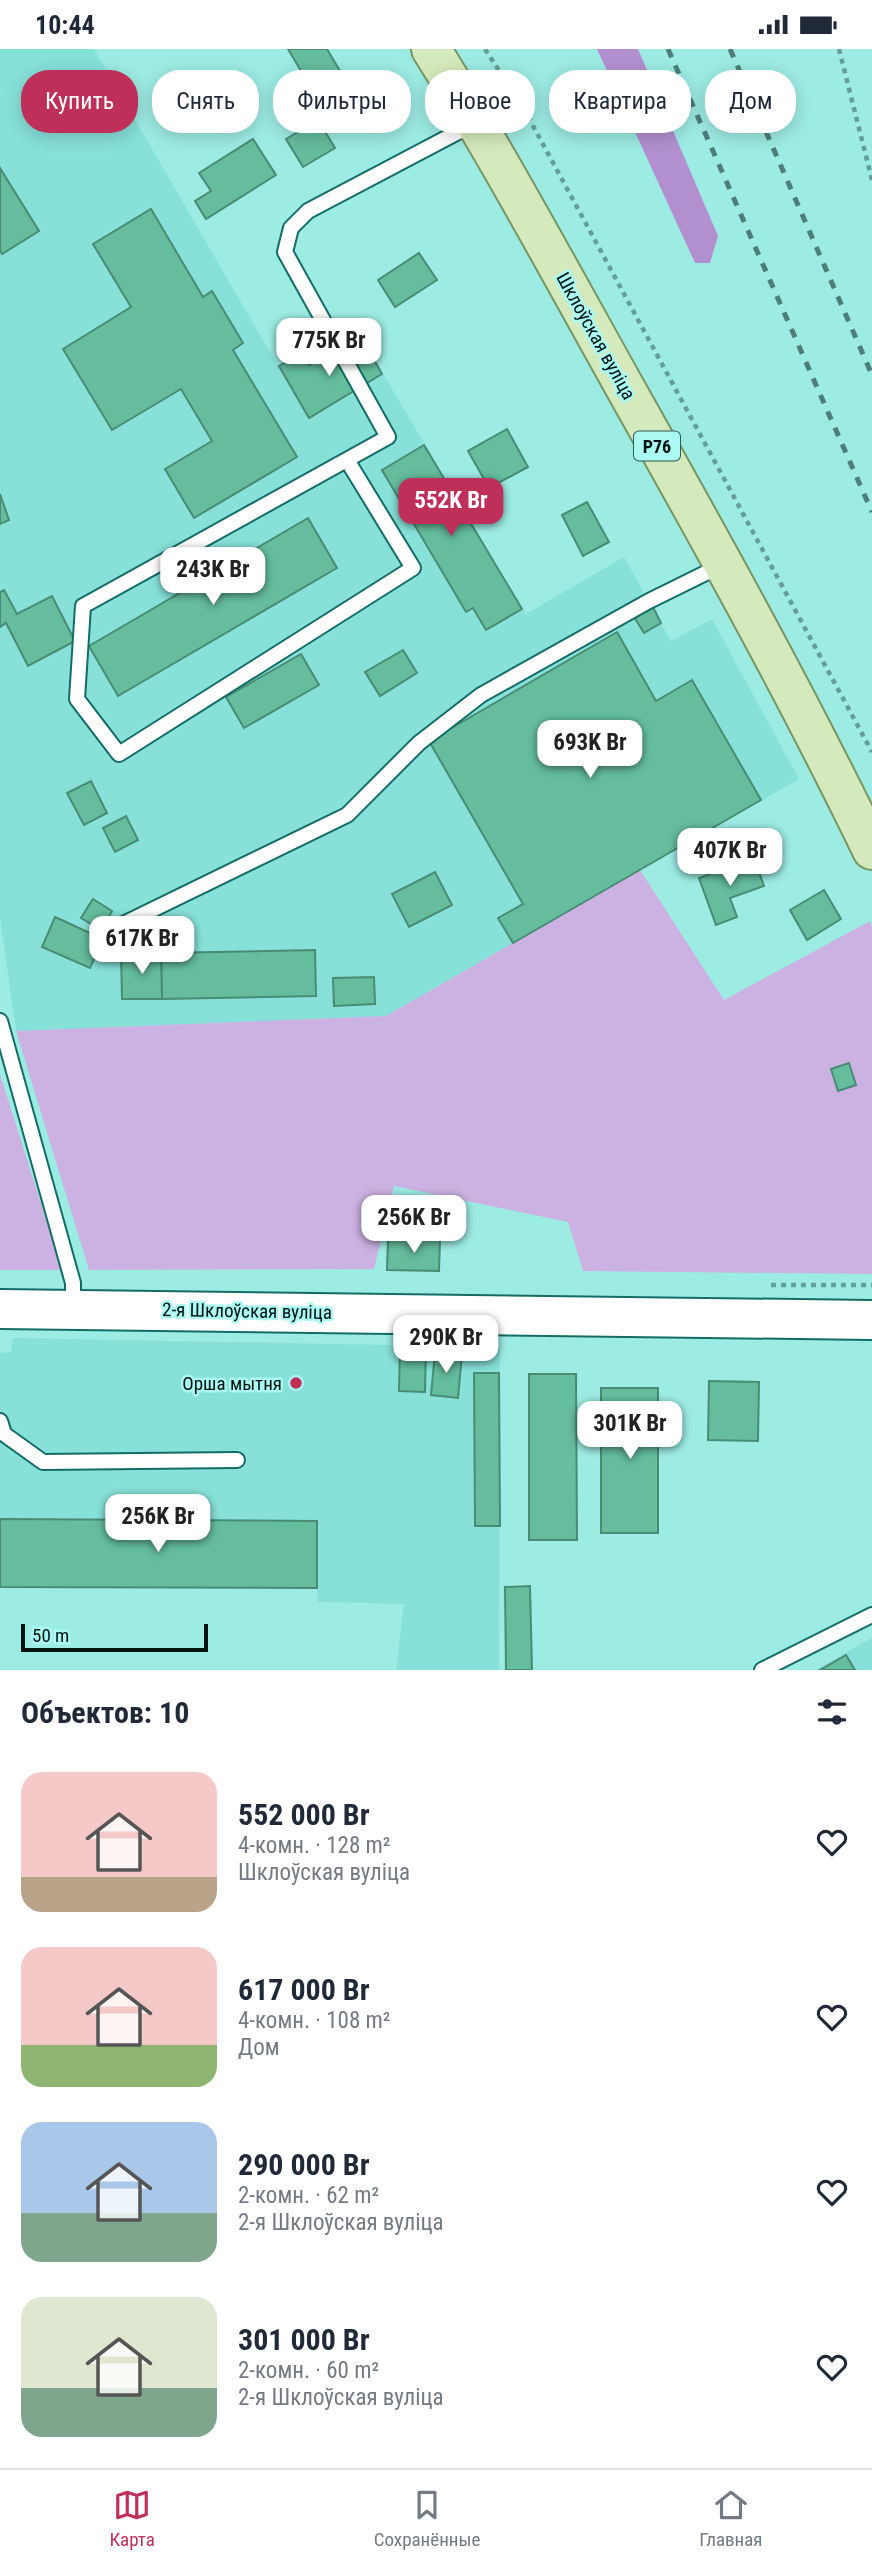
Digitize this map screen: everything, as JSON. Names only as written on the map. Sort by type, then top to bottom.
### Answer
[{"type":"main road","name":"Шклоўская вуліца","points":[[431,49],[444,70]]},
{"type":"main road","name":"Шклоўская вуліца","points":[[482,133],[724,564],[872,850]]},
{"type":"street","name":"2-я Шклоўская вуліца","points":[[0,1309],[872,1320]]},
{"type":"lane","points":[[347,460],[413,568],[119,754],[78,699],[83,606],[388,436],[285,252],[291,228],[308,211],[455,133]]},
{"type":"lane","points":[[113,929],[346,815],[419,743],[481,695],[649,601],[724,564]]},
{"type":"lane","points":[[0,1021],[73,1283],[74,1309]]},
{"type":"lane","points":[[0,1421],[4,1434],[43,1462],[237,1460]]},
{"type":"lane","points":[[762,1670],[872,1615]]},
{"type":"path","points":[[485,49],[525,111],[872,752]]},
{"type":"path","points":[[839,49],[872,180]]},
{"type":"shaded area","points":[[0,49],[94,49],[106,70],[21,70],[21,133],[138,133],[138,125],[278,366],[302,353],[309,365],[328,354],[332,361],[364,342],[526,614],[624,557],[671,641],[712,619],[799,779],[386,1016],[16,1031],[0,917]]},
{"type":"shaded area","points":[[597,49],[638,49],[647,70],[607,70]]},
{"type":"shaded area","points":[[635,133],[674,133],[718,236],[710,263],[695,263]]},
{"type":"shaded area","points":[[640,870],[724,1000],[870,921],[872,1274],[583,1271],[568,1222],[394,1186],[374,1269],[89,1270],[16,1031],[386,1016]]},
{"type":"shaded area","points":[[0,1074],[62,1270],[0,1270]]},
{"type":"shaded area","points":[[13,1338],[500,1347],[499,1670],[396,1670],[404,1604],[318,1602],[317,1588],[0,1587],[0,1353],[11,1352]]},
{"type":"shaded area","points":[[872,1638],[872,1670],[815,1670]]},
{"type":"building","points":[[288,49],[327,49],[339,70],[300,70]]},
{"type":"building","points":[[296,133],[326,133],[335,148],[303,167],[286,139]]},
{"type":"building","points":[[253,139],[276,175],[206,219],[195,201],[211,191],[199,173]]},
{"type":"building","points":[[0,168],[39,231],[2,254],[0,250]]},
{"type":"building","points":[[151,209],[203,297],[212,291],[243,343],[233,350],[297,457],[194,518],[165,469],[212,441],[181,389],[112,430],[63,349],[131,307],[93,244]]},
{"type":"building","points":[[419,253],[437,280],[395,307],[378,280]]},
{"type":"building","points":[[364,342],[382,374],[309,418],[279,366],[302,353],[309,365],[328,354],[332,361]]},
{"type":"building","points":[[507,429],[528,467],[489,488],[468,451]]},
{"type":"building","points":[[424,445],[522,609],[486,630],[473,608],[466,612],[382,470]]},
{"type":"building","points":[[0,494],[9,520],[0,524]]},
{"type":"building","points":[[587,502],[609,542],[583,556],[562,515]]},
{"type":"building","points":[[308,518],[337,568],[118,696],[89,646]]},
{"type":"building","points":[[4,590],[17,614],[52,596],[75,641],[28,666],[6,623],[0,627],[0,592]]},
{"type":"building","points":[[653,607],[661,623],[644,633],[634,617]]},
{"type":"building","points":[[617,632],[656,701],[692,680],[761,800],[513,943],[498,918],[523,904],[429,741]]},
{"type":"building","points":[[403,650],[417,673],[380,696],[365,672]]},
{"type":"building","points":[[301,654],[319,685],[244,728],[226,697]]},
{"type":"building","points":[[91,781],[107,813],[84,825],[67,793]]},
{"type":"building","points":[[126,816],[138,840],[115,852],[103,828]]},
{"type":"building","points":[[754,858],[764,886],[730,898],[737,917],[716,925],[699,878]]},
{"type":"building","points":[[435,872],[452,905],[409,927],[392,894]]},
{"type":"building","points":[[824,890],[841,919],[807,940],[790,910]]},
{"type":"building","points":[[93,899],[112,911],[101,930],[81,918]]},
{"type":"building","points":[[55,917],[103,939],[90,968],[42,947]]},
{"type":"building","points":[[315,950],[316,996],[162,999],[161,953]]},
{"type":"building","points":[[121,953],[161,953],[162,999],[122,999]]},
{"type":"building","points":[[374,977],[375,1004],[334,1006],[333,978]]},
{"type":"building","points":[[849,1063],[856,1085],[838,1091],[831,1069]]},
{"type":"building","points":[[388,1239],[440,1240],[439,1271],[387,1270]]},
{"type":"building","points":[[400,1346],[426,1346],[425,1392],[399,1391]]},
{"type":"building","points":[[435,1352],[462,1355],[458,1398],[431,1395]]},
{"type":"building","points":[[474,1373],[499,1373],[500,1526],[475,1526]]},
{"type":"building","points":[[529,1374],[576,1374],[577,1540],[529,1540]]},
{"type":"building","points":[[709,1381],[759,1382],[758,1441],[708,1440]]},
{"type":"building","points":[[601,1388],[658,1388],[658,1533],[601,1533]]},
{"type":"building","points":[[0,1519],[317,1521],[317,1588],[0,1587]]},
{"type":"building","points":[[530,1586],[532,1670],[506,1670],[505,1587]]},
{"type":"building","points":[[846,1655],[855,1670],[820,1670]]},
{"type":"railway","points":[[668,49],[872,512]]},
{"type":"railway","points":[[730,49],[872,375]]},
{"type":"place","name":"Орша мытня","points":[[296,1383]]}]
